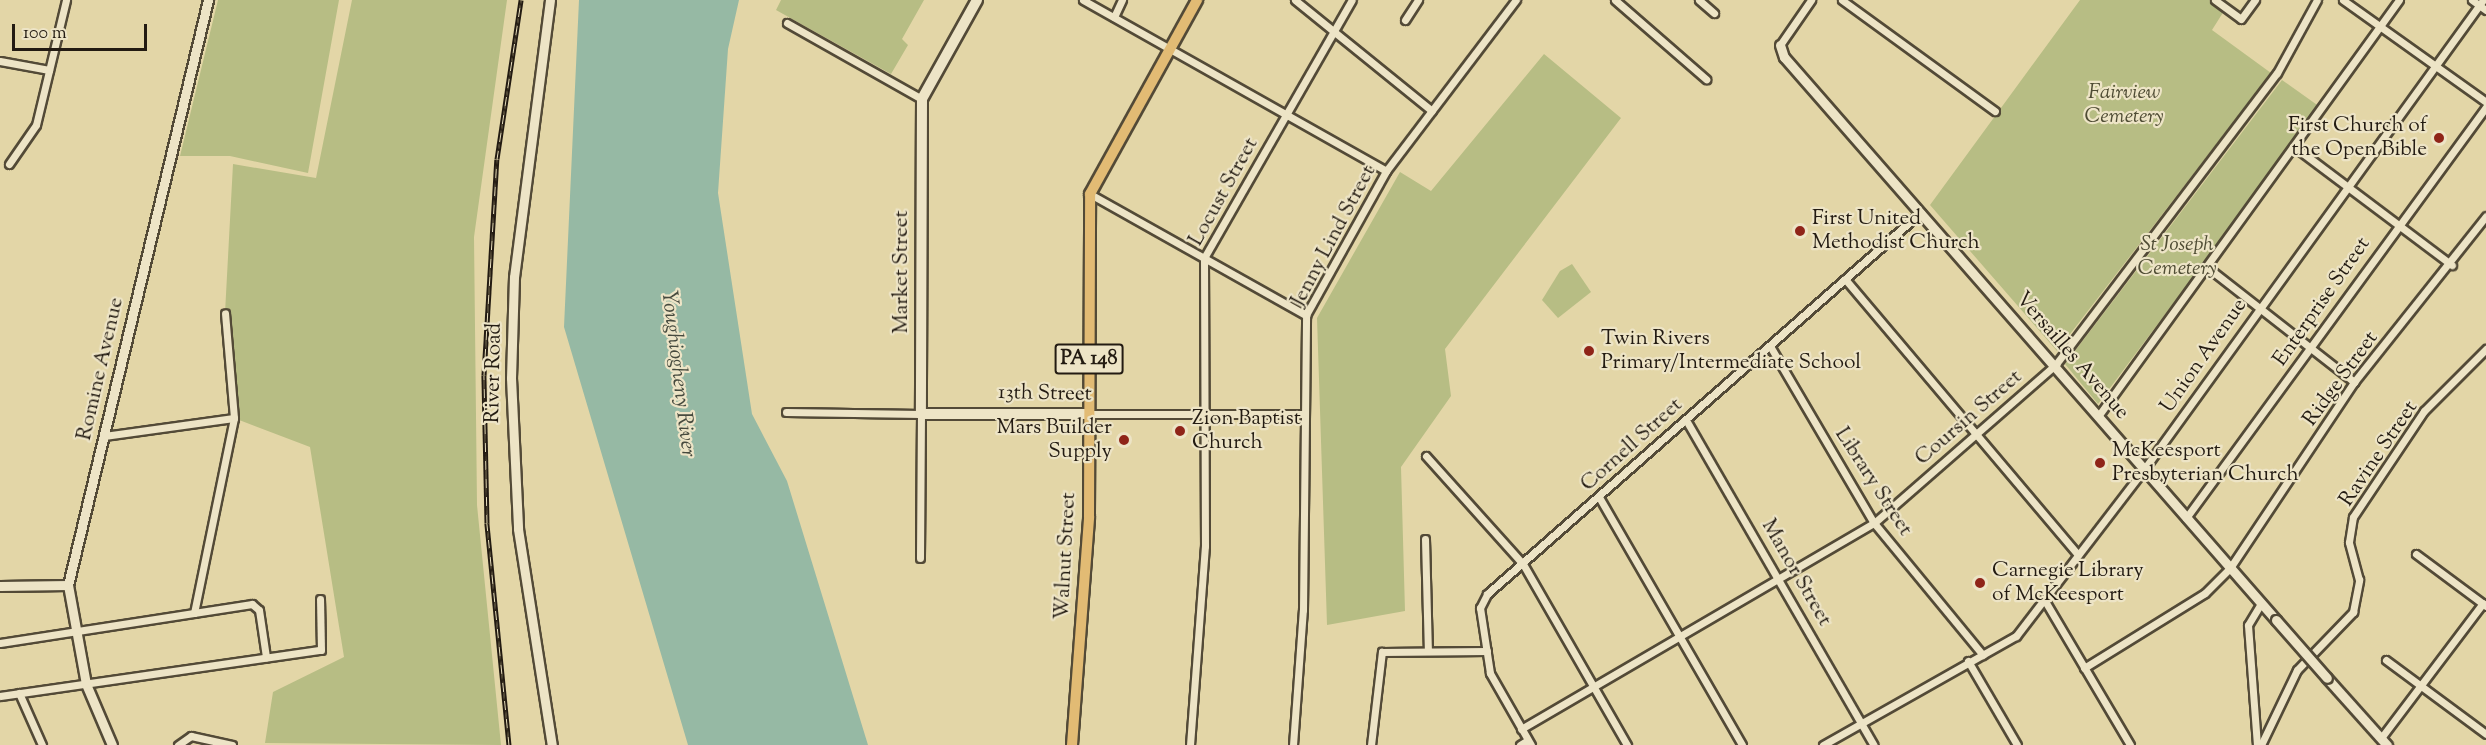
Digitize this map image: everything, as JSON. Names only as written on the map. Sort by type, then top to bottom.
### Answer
[{"type":"main road","name":"Market Street","points":[[921,414],[922,99],[977,0]]},
{"type":"main road","name":"Walnut Street","points":[[1072,745],[1089,517],[1090,194],[1197,0]]},
{"type":"main road","name":"13th Street","points":[[921,414],[1089,414]]},
{"type":"street","points":[[9,164],[31,137],[66,0]]},
{"type":"street","name":"Romine Avenue","points":[[112,745],[86,684],[68,585],[208,0]]},
{"type":"street","name":"River Road","points":[[550,0],[514,277],[511,389],[518,529],[552,745]]},
{"type":"street","points":[[1083,0],[1386,171]]},
{"type":"street","points":[[1113,17],[1122,0]]},
{"type":"street","points":[[1296,0],[1432,111]]},
{"type":"street","name":"Locust Street","points":[[1190,745],[1202,609],[1206,415],[1204,258],[1352,0]]},
{"type":"street","points":[[1405,20],[1418,0]]},
{"type":"street","name":"Jenny Lind Street","points":[[1293,745],[1303,610],[1306,315],[1386,171],[1516,0]]},
{"type":"street","points":[[1615,0],[1706,79]]},
{"type":"street","points":[[1699,0],[1714,13]]},
{"type":"street","points":[[1780,45],[1811,0]]},
{"type":"street","points":[[1842,0],[1995,111]]},
{"type":"street","points":[[2216,0],[2241,19],[2255,0]]},
{"type":"street","name":"Coursin Street","points":[[1521,729],[1681,640],[1874,523],[2056,364],[2277,73],[2316,0]]},
{"type":"street","points":[[2343,0],[2486,104]]},
{"type":"street","points":[[2099,415],[2296,148],[2399,0]]},
{"type":"street","points":[[2472,0],[2481,3],[2486,10]]},
{"type":"street","name":"Union Avenue","points":[[1823,745],[1968,661],[2016,636],[2145,468],[2259,307],[2436,68],[2481,3]]},
{"type":"street","points":[[787,23],[922,99]]},
{"type":"street","name":"Versailles Avenue","points":[[1780,45],[1784,57],[2056,364],[2186,518],[2384,742]]},
{"type":"street","points":[[0,61],[49,70]]},
{"type":"street","name":"Enterprise Street","points":[[2186,518],[2486,104]]},
{"type":"street","points":[[2296,148],[2452,265]]},
{"type":"street","points":[[1090,194],[1306,315]]},
{"type":"street","name":"Cornell Street","points":[[1529,742],[1490,673],[1480,608],[1487,594],[1921,212]]},
{"type":"street","name":"Ridge Street","points":[[2084,668],[2205,593],[2230,568],[2354,382],[2452,265],[2486,216]]},
{"type":"street","points":[[2207,267],[2354,382]]},
{"type":"street","points":[[1845,279],[1978,431],[2078,555]]},
{"type":"street","points":[[194,613],[234,418],[225,313]]},
{"type":"street","name":"Library Street","points":[[1770,346],[1874,523],[1983,655]]},
{"type":"street","name":"Ravine Street","points":[[2259,745],[2296,670],[2353,612],[2360,580],[2349,542],[2353,517],[2424,411],[2486,349]]},
{"type":"street","name":"13th Street","points":[[786,412],[921,414]]},
{"type":"street","name":"Market Street","points":[[920,558],[921,414]]},
{"type":"street","name":"13th Street","points":[[1089,414],[1305,414]]},
{"type":"street","points":[[104,436],[234,418]]},
{"type":"street","name":"Manor Street","points":[[1686,420],[1782,579],[1860,724],[1874,745]]},
{"type":"street","points":[[1426,456],[1523,564],[1627,745]]},
{"type":"street","points":[[1599,497],[1742,745]]},
{"type":"street","points":[[1425,539],[1428,651]]},
{"type":"street","points":[[2384,742],[2421,688],[2484,605],[2416,554]]},
{"type":"street","points":[[0,586],[68,585]]},
{"type":"street","points":[[0,696],[321,650],[320,599]]},
{"type":"street","points":[[2045,601],[2130,745]]},
{"type":"street","points":[[2259,745],[2248,625],[2261,603]]},
{"type":"street","points":[[0,643],[194,613],[256,606],[266,657]]},
{"type":"street","points":[[1371,745],[1382,652],[1487,651]]},
{"type":"street","points":[[2386,660],[2486,734]]},
{"type":"street","points":[[1968,661],[2017,745]]},
{"type":"street","points":[[19,693],[42,745]]},
{"type":"street","points":[[178,745],[191,736],[232,745]]},
{"type":"street","points":[[1520,745],[1529,742]]},
{"type":"green space","points":[[218,0],[339,0],[308,173],[230,156],[180,156]]},
{"type":"green space","points":[[352,0],[507,0],[474,237],[477,505],[501,745],[265,743],[273,692],[344,657],[310,447],[234,418],[225,313],[233,164],[316,178]]},
{"type":"green space","points":[[781,0],[924,0],[902,39],[908,45],[891,74],[776,10]]},
{"type":"green space","name":"Fairview Cemetery","points":[[2080,0],[2209,0],[2224,11],[2212,30],[2271,73],[2057,351],[1930,205]]},
{"type":"green space","points":[[1544,54],[1621,118],[1445,349],[1451,396],[1401,467],[1405,611],[1327,625],[1317,318],[1400,172],[1431,191]]},
{"type":"green space","name":"St Joseph Cemetery","points":[[2282,80],[2320,107],[2098,404],[2065,364]]},
{"type":"green space","points":[[1572,264],[1591,292],[1558,318],[1542,300],[1560,271]]},
{"type":"water","name":"Youghiogheny River","points":[[579,0],[739,0],[728,49],[718,193],[752,414],[787,481],[868,745],[688,745],[564,327]]},
{"type":"railway","points":[[509,745],[487,523],[484,375],[497,159],[521,0]]},
{"type":"place","name":"First Church of the Open Bible","points":[[2439,138]]},
{"type":"place","name":"First United Methodist Church","points":[[1800,231]]},
{"type":"place","name":"Twin Rivers Primary/Intermediate School","points":[[1589,351]]},
{"type":"place","name":"Zion Baptist Church","points":[[1180,431]]},
{"type":"place","name":"Mars Builder Supply","points":[[1124,440]]},
{"type":"place","name":"McKeesport Presbyterian Church","points":[[2100,463]]},
{"type":"place","name":"Carnegie Library of McKeesport","points":[[1980,583]]}]
